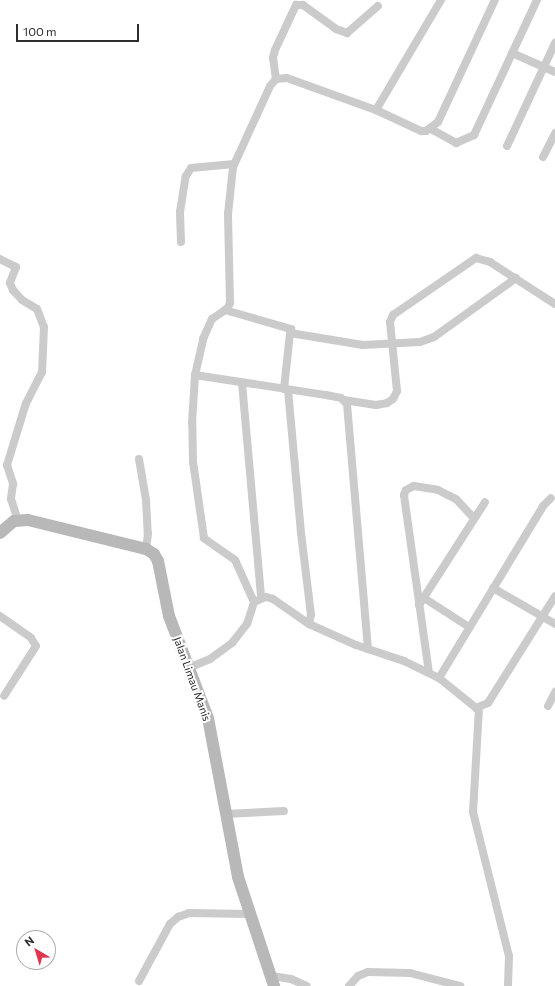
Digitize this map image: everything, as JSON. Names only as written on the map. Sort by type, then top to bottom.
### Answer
[{"type":"street","points":[[376,110],[442,0]]},
{"type":"street","points":[[258,600],[235,560],[207,542],[203,535],[192,441],[195,375],[208,324],[224,310],[230,300],[228,214],[234,164],[270,86],[276,79],[287,78],[376,110],[422,131],[431,129],[438,122],[494,0]]},
{"type":"street","points":[[431,129],[456,143],[474,135],[537,0]]},
{"type":"street","points":[[276,79],[273,58],[275,50],[296,5],[303,5],[336,29],[347,33],[378,6]]},
{"type":"street","points":[[507,146],[555,43]]},
{"type":"street","points":[[512,53],[555,72]]},
{"type":"street","points":[[543,157],[555,132]]},
{"type":"street","points":[[181,242],[182,189],[188,172],[191,168],[208,164],[234,164]]},
{"type":"street","points":[[195,375],[326,395],[344,400],[376,404],[387,403],[394,399],[397,391],[390,322],[393,315],[476,258],[482,258],[516,278],[555,304]]},
{"type":"street","points":[[0,259],[16,267],[10,283],[13,290],[22,300],[37,309],[44,327],[42,372],[26,403],[7,465],[12,484],[11,499],[18,520]]},
{"type":"street","points":[[290,334],[363,345],[392,344],[428,340],[516,278]]},
{"type":"street","points":[[224,310],[291,329],[286,389],[311,614],[309,624]]},
{"type":"street","points":[[188,668],[210,659],[232,643],[247,624],[258,600],[242,383]]},
{"type":"street","points":[[344,400],[350,440],[368,649]]},
{"type":"street","points":[[0,533],[18,520],[146,549],[148,534],[146,500],[139,459]]},
{"type":"street","points":[[429,674],[422,601],[404,495],[406,490],[414,486],[449,494],[462,504],[474,518]]},
{"type":"street","points":[[439,678],[543,506],[551,498]]},
{"type":"street","points":[[422,601],[485,502]]},
{"type":"street","name":"Jalan Limau Manis","points":[[146,549],[158,560],[169,616],[208,718],[238,877],[273,981]]},
{"type":"street","points":[[493,588],[555,624]]},
{"type":"street","points":[[258,600],[273,599],[309,624],[368,649],[392,656],[439,678],[472,707],[479,708],[488,703],[543,618],[555,596]]},
{"type":"street","points":[[422,601],[469,627]]},
{"type":"street","points":[[0,616],[31,638],[36,646],[4,696]]},
{"type":"street","points":[[548,706],[555,692]]},
{"type":"street","points":[[479,708],[473,812],[510,956],[508,986]]},
{"type":"street","points":[[226,814],[284,811]]},
{"type":"street","points":[[139,981],[170,924],[178,917],[189,913],[250,914]]},
{"type":"street","points":[[349,986],[358,976],[368,972],[410,973],[460,986]]},
{"type":"street","points":[[273,981],[291,979],[307,986]]}]
